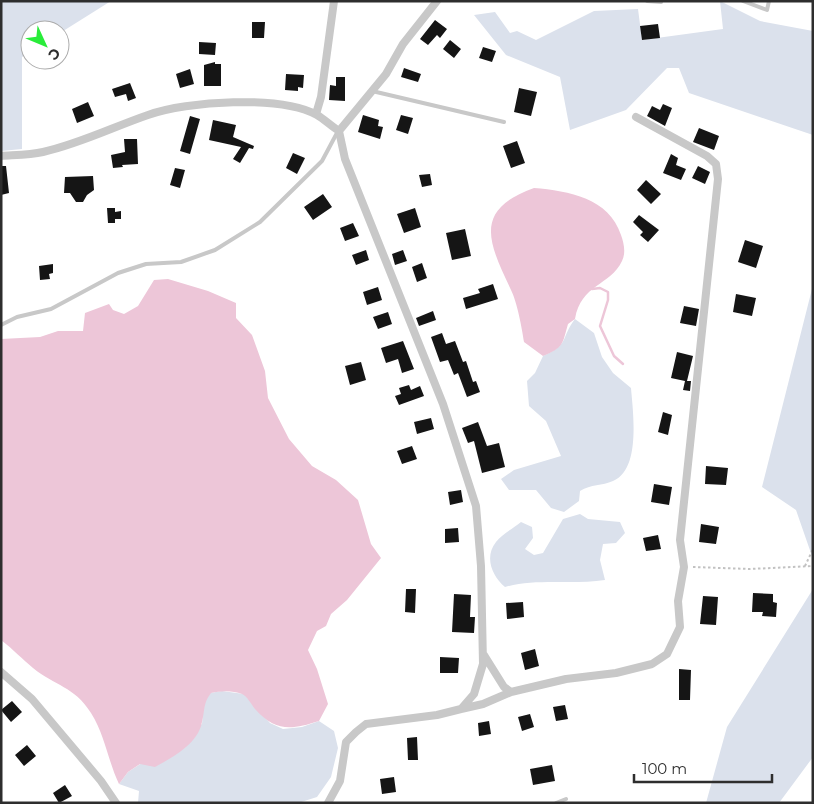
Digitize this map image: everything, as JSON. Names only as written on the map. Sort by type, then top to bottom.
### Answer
[{"type":"street","points":[[316,114],[321,97],[334,1]]},
{"type":"street","points":[[339,130],[386,74],[403,44],[437,1]]},
{"type":"street","points":[[1,156],[41,152],[70,144],[150,114],[212,102],[256,103],[295,108],[316,114],[339,130],[345,160],[443,404],[476,506],[481,566],[483,664],[474,694],[461,708]]},
{"type":"street","points":[[328,803],[340,780],[346,742],[366,724],[437,715],[483,704],[511,692],[566,679],[616,673],[652,664],[667,654],[680,627],[678,601],[684,566],[680,540],[718,179],[716,164],[636,117]]},
{"type":"street","points":[[483,654],[504,687],[511,692]]},
{"type":"street","points":[[2,673],[32,699],[101,780],[116,803]]},
{"type":"lane","points":[[647,1],[662,2]]},
{"type":"lane","points":[[743,1],[767,10],[770,1]]},
{"type":"lane","points":[[372,91],[504,122]]},
{"type":"lane","points":[[1,325],[17,317],[51,309],[118,273],[146,264],[181,262],[215,250],[260,222],[322,161],[339,130]]},
{"type":"lane","points":[[556,803],[566,799]]},
{"type":"path","points":[[805,566],[813,549]]},
{"type":"path","points":[[684,566],[750,568],[813,566]]},
{"type":"shaded area","points":[[1,1],[111,1],[70,27],[70,20],[20,20],[22,149],[1,151]]},
{"type":"shaded area","points":[[720,1],[760,21],[813,31],[813,135],[689,93],[679,68],[667,68],[626,110],[570,130],[560,77],[506,55],[474,15],[495,12],[510,33],[517,31],[536,40],[594,11],[638,9],[642,40],[723,29]]},
{"type":"shaded area","points":[[534,188],[574,194],[597,205],[607,212],[615,222],[624,248],[622,261],[617,269],[583,299],[578,307],[575,319],[568,324],[565,337],[559,347],[543,356],[524,342],[515,301],[492,243],[491,230],[494,218],[501,207],[514,197]]},
{"type":"shaded area","points":[[168,279],[208,291],[236,303],[236,318],[252,335],[265,371],[268,398],[289,439],[312,466],[336,480],[358,500],[371,544],[381,558],[347,600],[331,614],[326,626],[317,631],[308,650],[317,669],[328,704],[319,721],[300,726],[284,727],[270,722],[242,694],[226,691],[211,693],[205,703],[200,730],[184,749],[155,767],[140,764],[128,772],[119,784],[100,730],[85,704],[71,692],[33,668],[1,640],[1,339],[40,337],[58,331],[83,331],[85,313],[109,304],[113,310],[124,314],[138,306],[154,280]]},
{"type":"shaded area","points":[[813,285],[813,559],[796,510],[762,487]]},
{"type":"shaded area","points":[[575,319],[594,333],[602,357],[613,373],[631,388],[634,425],[632,453],[622,475],[613,481],[588,487],[580,491],[579,501],[564,512],[551,508],[536,490],[509,490],[501,479],[514,470],[561,456],[546,421],[529,406],[527,381],[535,373],[543,356],[552,352],[561,344]]},
{"type":"shaded area","points":[[580,514],[588,519],[620,522],[625,533],[616,543],[603,544],[600,560],[605,580],[541,582],[505,587],[500,583],[493,572],[490,560],[492,548],[501,536],[521,522],[532,527],[533,538],[525,549],[534,555],[543,553],[563,519]]},
{"type":"shaded area","points":[[813,589],[813,757],[779,803],[706,803],[727,727]]},
{"type":"shaded area","points":[[222,691],[244,694],[270,723],[283,729],[302,727],[319,721],[334,731],[338,748],[331,777],[317,797],[298,803],[138,803],[139,791],[119,784],[128,772],[202,724],[204,702],[210,693]]},
{"type":"building","points":[[435,20],[447,29],[440,38],[437,35],[428,45],[420,39]]},
{"type":"building","points":[[252,22],[265,22],[264,38],[252,38]]},
{"type":"building","points":[[658,24],[660,38],[642,40],[640,26]]},
{"type":"building","points":[[450,40],[461,49],[454,58],[443,49]]},
{"type":"building","points":[[199,42],[216,43],[215,55],[199,54]]},
{"type":"building","points":[[483,47],[496,51],[492,62],[479,58]]},
{"type":"building","points":[[215,62],[215,64],[221,64],[221,86],[204,86],[204,65]]},
{"type":"building","points":[[404,68],[421,74],[418,82],[401,77]]},
{"type":"building","points":[[190,69],[194,84],[180,88],[176,74]]},
{"type":"building","points":[[286,74],[304,75],[303,88],[298,87],[298,91],[285,90]]},
{"type":"building","points":[[336,77],[345,77],[345,101],[329,100],[330,85],[336,86]]},
{"type":"building","points":[[130,83],[136,98],[128,101],[126,94],[115,97],[112,89]]},
{"type":"building","points":[[519,88],[537,92],[531,116],[514,112]]},
{"type":"building","points":[[88,102],[94,116],[77,123],[72,109]]},
{"type":"building","points":[[663,104],[672,108],[665,126],[647,116],[652,106],[660,110]]},
{"type":"building","points":[[363,115],[379,120],[378,126],[383,127],[380,139],[358,132]]},
{"type":"building","points":[[401,115],[413,118],[408,134],[396,130]]},
{"type":"building","points":[[190,116],[200,119],[190,154],[180,151]]},
{"type":"building","points":[[213,120],[236,125],[233,137],[254,146],[253,149],[249,148],[240,163],[233,159],[241,147],[209,140]]},
{"type":"building","points":[[699,128],[719,136],[714,150],[693,142]]},
{"type":"building","points":[[124,139],[137,139],[138,164],[122,165],[123,167],[113,168],[111,155],[125,152]]},
{"type":"building","points":[[517,141],[525,163],[511,168],[503,146]]},
{"type":"building","points":[[293,153],[305,158],[297,174],[286,168]]},
{"type":"building","points":[[671,154],[678,158],[676,165],[686,169],[681,180],[663,173]]},
{"type":"building","points":[[1,166],[6,166],[9,193],[1,195]]},
{"type":"building","points":[[698,166],[710,172],[705,184],[692,178]]},
{"type":"building","points":[[175,168],[185,170],[180,188],[170,185]]},
{"type":"building","points":[[430,174],[432,185],[422,187],[419,175]]},
{"type":"building","points":[[93,176],[94,190],[87,195],[83,202],[76,202],[70,193],[64,193],[65,177]]},
{"type":"building","points":[[646,180],[661,194],[651,204],[637,190]]},
{"type":"building","points":[[323,194],[332,207],[313,220],[304,207]]},
{"type":"building","points":[[107,208],[115,208],[115,212],[121,211],[121,219],[115,219],[115,223],[108,223]]},
{"type":"building","points":[[415,208],[421,227],[404,233],[397,214]]},
{"type":"building","points":[[639,215],[659,230],[648,242],[640,235],[643,232],[633,222]]},
{"type":"building","points":[[353,223],[359,236],[345,241],[340,228]]},
{"type":"building","points":[[465,229],[471,256],[452,260],[446,233]]},
{"type":"building","points":[[745,240],[763,246],[756,268],[738,262]]},
{"type":"building","points":[[366,250],[369,260],[356,265],[352,255]]},
{"type":"building","points":[[403,250],[407,261],[395,265],[392,254]]},
{"type":"building","points":[[422,263],[427,278],[417,282],[412,267]]},
{"type":"building","points":[[53,264],[53,273],[49,274],[50,279],[40,280],[39,266]]},
{"type":"building","points":[[493,284],[498,299],[466,309],[463,298],[480,293],[478,289]]},
{"type":"building","points":[[378,287],[382,300],[367,305],[363,292]]},
{"type":"building","points":[[736,294],[756,298],[752,316],[733,312]]},
{"type":"building","points":[[684,306],[699,309],[696,326],[680,323]]},
{"type":"building","points":[[433,311],[436,320],[419,326],[416,318]]},
{"type":"building","points":[[388,312],[392,324],[378,329],[373,317]]},
{"type":"building","points":[[442,333],[446,344],[455,341],[463,362],[466,361],[473,382],[476,381],[480,392],[467,397],[458,373],[454,375],[448,360],[440,362],[431,337]]},
{"type":"building","points":[[403,341],[414,369],[402,373],[398,359],[386,363],[381,348]]},
{"type":"building","points":[[677,352],[693,356],[687,381],[691,381],[690,391],[683,390],[685,381],[671,378]]},
{"type":"building","points":[[361,362],[366,380],[350,385],[345,366]]},
{"type":"building","points":[[409,385],[411,390],[420,386],[424,396],[399,405],[395,396],[401,394],[399,388]]},
{"type":"building","points":[[663,412],[672,415],[668,435],[658,432]]},
{"type":"building","points":[[431,418],[434,429],[417,434],[414,422]]},
{"type":"building","points":[[478,422],[487,446],[499,443],[505,467],[482,473],[474,441],[468,443],[462,428]]},
{"type":"building","points":[[412,446],[417,459],[402,464],[397,451]]},
{"type":"building","points":[[706,466],[728,468],[726,485],[705,484]]},
{"type":"building","points":[[654,484],[672,487],[669,505],[651,502]]},
{"type":"building","points":[[461,490],[463,502],[450,505],[448,492]]},
{"type":"building","points":[[701,524],[719,527],[716,544],[699,542]]},
{"type":"building","points":[[458,528],[459,542],[445,543],[445,529]]},
{"type":"building","points":[[658,535],[661,549],[646,551],[643,538]]},
{"type":"building","points":[[406,589],[416,589],[415,613],[405,612]]},
{"type":"building","points":[[753,593],[773,594],[773,602],[777,603],[776,617],[762,616],[763,612],[752,612]]},
{"type":"building","points":[[454,594],[471,595],[470,617],[475,617],[474,633],[452,632]]},
{"type":"building","points":[[703,596],[718,597],[716,625],[700,624]]},
{"type":"building","points":[[523,602],[524,617],[507,619],[506,603]]},
{"type":"building","points":[[535,649],[539,666],[525,670],[521,653]]},
{"type":"building","points":[[440,657],[459,658],[458,673],[440,673]]},
{"type":"building","points":[[679,669],[691,670],[690,700],[679,700]]},
{"type":"building","points":[[12,701],[22,712],[11,722],[1,710]]},
{"type":"building","points":[[565,705],[568,719],[556,721],[553,707]]},
{"type":"building","points":[[530,714],[534,727],[522,731],[518,717]]},
{"type":"building","points":[[489,721],[491,734],[479,736],[478,723]]},
{"type":"building","points":[[417,737],[418,760],[408,760],[407,738]]},
{"type":"building","points":[[27,745],[36,756],[24,766],[15,755]]},
{"type":"building","points":[[552,765],[555,781],[533,785],[530,769]]},
{"type":"building","points":[[394,777],[396,792],[382,794],[380,779]]},
{"type":"building","points":[[65,785],[72,796],[59,803],[53,793]]},
{"type":"waterway","points":[[592,289],[600,288],[608,292],[608,300],[600,326],[614,356],[623,364]]}]
